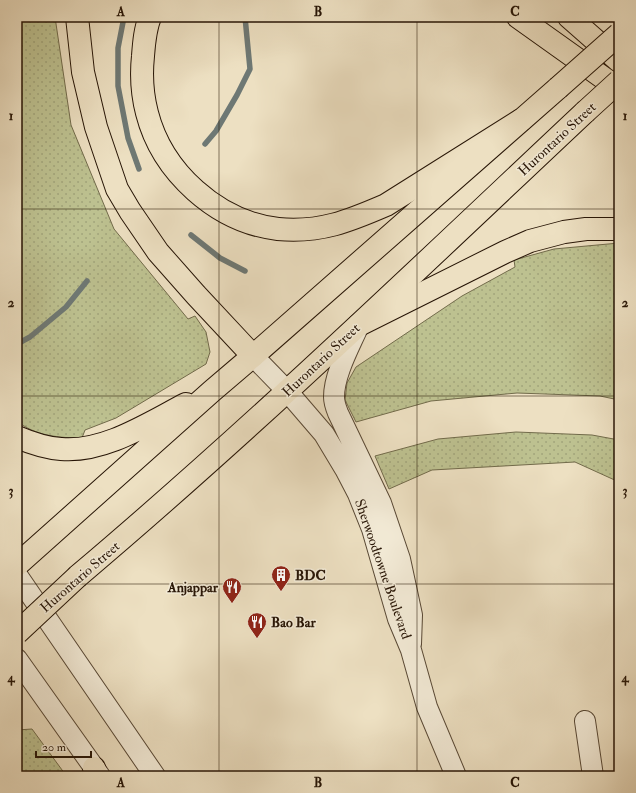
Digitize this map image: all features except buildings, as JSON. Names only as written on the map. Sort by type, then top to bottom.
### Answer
[{"type":"main road","points":[[77,17],[83,72],[96,127],[109,168],[118,189],[130,211],[158,252],[253,356]]},
{"type":"main road","points":[[150,17],[144,37],[142,83],[147,114],[160,146],[178,172],[204,197],[228,213],[260,225],[293,230],[323,228],[367,213],[386,205],[521,120]]},
{"type":"main road","points":[[518,17],[619,89]]},
{"type":"main road","points":[[569,17],[619,61]]},
{"type":"main road","points":[[17,565],[212,391],[619,34]]},
{"type":"main road","name":"Hurontario Street","points":[[17,633],[78,576],[134,529],[287,391],[585,112],[619,82]]},
{"type":"main road","points":[[359,325],[515,247],[530,241],[564,232],[586,229],[619,229]]},
{"type":"main road","points":[[17,437],[35,445],[61,449],[85,448],[118,438],[212,391]]},
{"type":"street","name":"Sherwoodtowne Boulevard","points":[[354,466],[334,398],[336,384],[345,355],[359,325]]},
{"type":"street","name":"Sherwoodtowne Boulevard","points":[[253,356],[287,391],[354,466],[381,503],[400,559],[412,615],[411,650],[427,707],[456,776]]},
{"type":"street","points":[[17,574],[155,776]]},
{"type":"street","points":[[17,659],[97,773]]},
{"type":"street","points":[[585,721],[592,776]]},
{"type":"green space","points":[[17,17],[55,17],[71,125],[114,229],[188,319],[195,316],[206,332],[210,352],[206,364],[116,418],[85,430],[82,438],[57,437],[40,433],[17,421]]},
{"type":"green space","points":[[619,243],[619,400],[600,396],[517,393],[431,401],[356,422],[345,400],[347,383],[356,367],[462,296],[515,267],[514,260],[554,249]]},
{"type":"green space","points":[[516,432],[592,435],[619,440],[619,482],[575,462],[432,470],[389,489],[375,456],[438,439]]},
{"type":"green space","points":[[32,729],[66,776],[17,776],[17,730]]},
{"type":"waterway","points":[[124,17],[118,48],[118,86],[128,138],[139,169]]},
{"type":"waterway","points":[[205,144],[216,131],[250,69],[245,17]]},
{"type":"waterway","points":[[191,235],[220,258],[245,271]]},
{"type":"waterway","points":[[17,344],[30,337],[66,307],[87,281]]},
{"type":"place","name":"BDC","points":[[281,592]]},
{"type":"place","name":"Anjappar","points":[[232,604]]},
{"type":"place","name":"Bao Bar","points":[[257,639]]}]
